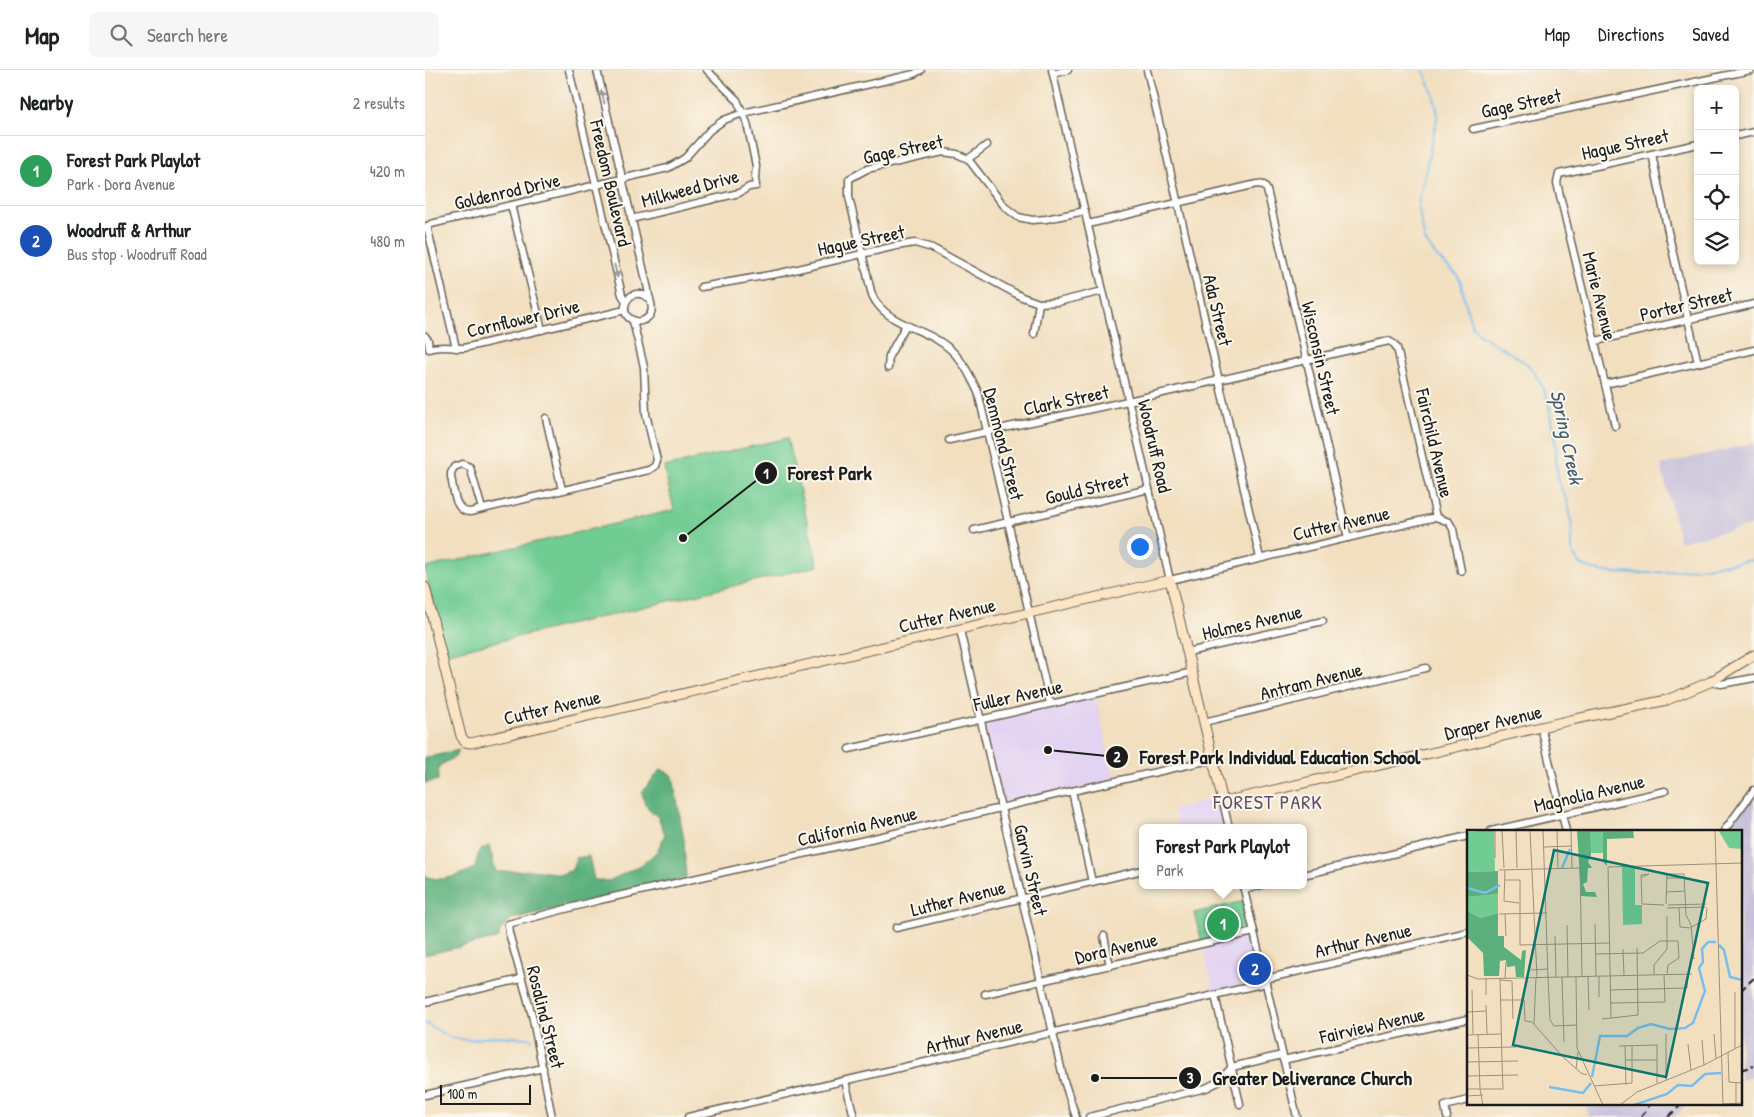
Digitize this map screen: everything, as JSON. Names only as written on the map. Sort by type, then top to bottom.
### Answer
[{"type":"street","name":"Freedom Boulevard","points":[[569,70],[622,295],[626,302]]},
{"type":"street","name":"Freedom Boulevard","points":[[597,70],[648,289],[648,298]]},
{"type":"street","points":[[707,70],[737,100],[743,113]]},
{"type":"street","name":"Goldenrod Drive","points":[[426,227],[431,224],[668,168],[685,158],[710,130],[724,120],[743,113],[914,74],[921,70]]},
{"type":"street","points":[[1053,72],[1068,70]]},
{"type":"street","name":"Ada Street","points":[[1147,70],[1260,558]]},
{"type":"street","name":"Gage Street","points":[[1473,129],[1751,70]]},
{"type":"street","name":"Woodruff Road","points":[[1053,72],[1128,401],[1228,824]]},
{"type":"street","name":"Milkweed Drive","points":[[631,218],[739,194],[749,187],[756,186],[756,166],[747,123],[743,113]]},
{"type":"street","points":[[1739,135],[1754,132]]},
{"type":"street","points":[[968,159],[987,145]]},
{"type":"street","name":"Hague Street","points":[[1559,174],[1694,145]]},
{"type":"street","name":"Gage Street","points":[[849,179],[867,169],[943,152],[957,154],[968,159],[1005,207],[1018,217],[1032,220],[1046,219],[1085,210]]},
{"type":"street","points":[[1652,154],[1698,362]]},
{"type":"street","name":"Marie Avenue","points":[[1559,174],[1557,183],[1615,426]]},
{"type":"street","name":"Demmond Street","points":[[849,179],[849,197],[861,254],[869,287],[875,301],[887,313],[950,349],[965,366],[978,392],[1050,703]]},
{"type":"street","name":"Wisconsin Street","points":[[1177,203],[1257,184],[1263,185],[1267,190],[1348,538]]},
{"type":"street","points":[[1088,224],[1177,203]]},
{"type":"street","points":[[511,205],[542,330]]},
{"type":"street","points":[[426,227],[456,348]]},
{"type":"street","name":"Hague Street","points":[[701,287],[781,273],[915,243],[933,248],[1022,296],[1039,303],[1058,302],[1103,291]]},
{"type":"street","points":[[636,294],[645,295],[648,298],[652,306],[650,315],[642,321],[629,318],[625,310],[628,298],[636,294]]},
{"type":"street","points":[[1034,334],[1039,303]]},
{"type":"street","name":"Porter Street","points":[[1596,341],[1754,304]]},
{"type":"street","name":"Cornflower Drive","points":[[425,336],[428,340],[429,349],[437,346],[447,349],[456,348],[625,310]]},
{"type":"street","points":[[482,509],[470,468],[462,464],[454,467],[451,477],[458,506],[465,512],[482,509],[649,470],[655,466],[657,460],[646,414],[644,368],[633,320]]},
{"type":"street","points":[[888,368],[889,356],[906,325]]},
{"type":"street","name":"Clark Street","points":[[949,440],[1389,341],[1394,344]]},
{"type":"street","name":"Fairchild Avenue","points":[[1394,344],[1397,348],[1436,517],[1449,522],[1453,529],[1461,570]]},
{"type":"street","points":[[1605,384],[1754,350]]},
{"type":"street","points":[[545,418],[562,490]]},
{"type":"street","name":"Gould Street","points":[[974,530],[1149,489]]},
{"type":"street","name":"Cutter Avenue","points":[[425,587],[461,736],[465,742],[471,743],[1436,517]]},
{"type":"street","name":"Holmes Avenue","points":[[1188,652],[1323,621]]},
{"type":"street","name":"Garvin Street","points":[[960,630],[1064,1081],[1076,1117]]},
{"type":"street","name":"Draper Avenue","points":[[1223,802],[1541,727],[1667,700],[1710,682],[1754,655]]},
{"type":"street","name":"Antram Avenue","points":[[1204,722],[1426,668]]},
{"type":"street","name":"Fuller Avenue","points":[[849,748],[1193,672]]},
{"type":"street","name":"Draper Avenue","points":[[1710,682],[1721,684],[1754,678]]},
{"type":"street","points":[[1541,727],[1566,830]]},
{"type":"street","name":"California Avenue","points":[[508,924],[597,901],[1214,760]]},
{"type":"street","points":[[1726,830],[1754,790]]},
{"type":"street","points":[[1072,791],[1092,882]]},
{"type":"street","name":"Magnolia Avenue","points":[[1495,830],[1665,791]]},
{"type":"street","points":[[1307,874],[1467,836]]},
{"type":"street","name":"Luther Avenue","points":[[896,928],[1139,871]]},
{"type":"street","points":[[1243,889],[1297,1117]]},
{"type":"street","name":"Rosalind Street","points":[[508,924],[532,1015],[552,1117]]},
{"type":"street","name":"Dora Avenue","points":[[985,994],[1253,932]]},
{"type":"street","name":"Arthur Avenue","points":[[689,1117],[1053,1033],[1467,932]]},
{"type":"street","points":[[1104,936],[1110,966]]},
{"type":"street","points":[[425,1002],[521,979]]},
{"type":"street","points":[[1215,994],[1240,1104]]},
{"type":"street","name":"Fairview Avenue","points":[[1231,1067],[1467,1019]]},
{"type":"street","points":[[1089,1117],[1206,1088],[1217,1082],[1231,1067]]},
{"type":"street","points":[[425,1095],[543,1068]]},
{"type":"street","points":[[845,1081],[854,1117]]},
{"type":"street","points":[[1447,1117],[1445,1106],[1467,1100]]},
{"type":"shaded area","points":[[1754,443],[1754,525],[1680,542],[1661,465]]},
{"type":"shaded area","points":[[1095,695],[1115,780],[1002,807],[982,720]]},
{"type":"shaded area","points":[[1754,793],[1754,1077],[1741,1080],[1741,830],[1727,830]]},
{"type":"shaded area","points":[[1221,797],[1227,824],[1177,824],[1173,809]]},
{"type":"shaded area","points":[[1252,934],[1263,980],[1213,991],[1203,946]]},
{"type":"shaded area","points":[[1585,1104],[1688,1104],[1674,1117],[1589,1117]]},
{"type":"green space","points":[[787,438],[818,566],[444,654],[425,568],[674,510],[664,467]]},
{"type":"green space","points":[[459,750],[455,757],[439,766],[438,780],[425,783],[425,758]]},
{"type":"green space","points":[[661,769],[673,776],[684,840],[686,878],[511,919],[500,931],[499,938],[425,955],[425,876],[438,879],[457,875],[475,868],[479,851],[489,846],[496,872],[532,870],[562,874],[572,870],[576,858],[589,856],[594,880],[609,881],[641,865],[657,852],[665,834],[658,817],[645,805],[642,792]]},
{"type":"green space","points":[[1244,901],[1252,934],[1203,946],[1194,913]]},
{"type":"waterway","name":"Spring Creek","points":[[1424,70],[1438,114],[1418,205],[1425,241],[1438,258],[1457,275],[1461,283],[1472,326],[1481,335],[1526,363],[1543,388],[1552,416],[1558,476],[1569,506],[1572,525],[1572,546],[1576,559],[1587,568],[1632,574],[1754,560]]},
{"type":"waterway","points":[[425,1023],[451,1038],[468,1040],[497,1036],[529,1038],[532,1040]]},
{"type":"railway","points":[[1741,990],[1754,978]]},
{"type":"railway","points":[[1741,1070],[1754,1066]]},
{"type":"railway","points":[[1641,1117],[1650,1104]]},
{"type":"railway","points":[[1668,1117],[1682,1104]]},
{"type":"place","name":"Forest Park","points":[[683,538]]},
{"type":"place","name":"Forest Park Individual Education School","points":[[1048,750]]},
{"type":"place","name":"Forest Park Playlot","points":[[1223,924]]},
{"type":"place","name":"Woodruff & Arthur","points":[[1255,969]]},
{"type":"place","name":"Greater Deliverance Church","points":[[1095,1078]]},
{"type":"district","name":"FOREST PARK","points":[[1268,802]]}]
